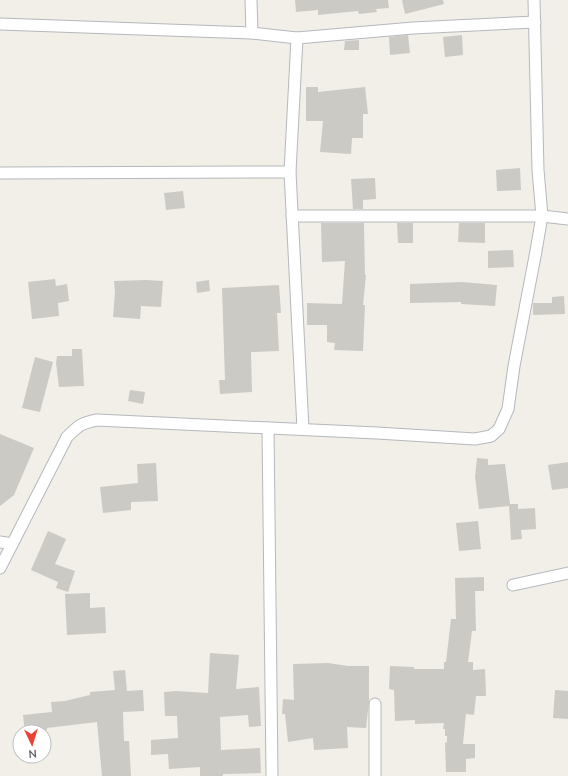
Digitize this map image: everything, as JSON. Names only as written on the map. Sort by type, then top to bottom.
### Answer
[{"type":"street","points":[[251,0],[252,33]]},
{"type":"street","points":[[0,568],[67,437],[76,428],[84,423],[97,420],[302,429],[474,439],[491,436],[499,429],[508,409],[542,216],[538,170],[534,0]]},
{"type":"street","points":[[0,24],[252,33],[298,38],[413,28],[535,22]]},
{"type":"street","points":[[298,38],[290,172],[302,429]]},
{"type":"street","points":[[0,173],[290,172]]},
{"type":"street","points":[[292,216],[542,216],[568,219]]},
{"type":"street","points":[[268,428],[272,776]]},
{"type":"street","points":[[0,542],[12,544]]},
{"type":"street","points":[[513,585],[568,573]]},
{"type":"street","points":[[375,776],[376,704]]},
{"type":"building","points":[[295,0],[388,0],[389,8],[376,9],[377,12],[359,14],[358,11],[318,15],[318,10],[296,12]]},
{"type":"building","points":[[402,0],[443,0],[444,4],[405,14]]},
{"type":"building","points":[[408,35],[410,53],[390,55],[389,37]]},
{"type":"building","points":[[462,35],[463,55],[445,57],[443,37]]},
{"type":"building","points":[[359,40],[359,50],[344,50],[345,41]]},
{"type":"building","points":[[306,87],[318,87],[318,92],[365,87],[368,114],[363,114],[363,138],[352,138],[351,154],[320,152],[323,121],[306,121]]},
{"type":"building","points":[[520,168],[521,190],[497,191],[496,170]]},
{"type":"building","points":[[375,178],[376,199],[363,200],[363,209],[353,209],[351,179]]},
{"type":"building","points":[[183,191],[185,208],[166,210],[164,193]]},
{"type":"building","points":[[321,223],[364,223],[366,275],[363,305],[365,305],[363,351],[334,350],[335,343],[327,342],[327,325],[307,325],[307,303],[342,304],[345,261],[322,262]]},
{"type":"building","points":[[397,223],[413,223],[413,243],[398,243]]},
{"type":"building","points":[[459,223],[485,223],[485,243],[458,242]]},
{"type":"building","points":[[513,250],[514,267],[488,268],[488,251]]},
{"type":"building","points":[[55,279],[56,286],[67,284],[69,301],[58,303],[59,316],[32,319],[28,282]]},
{"type":"building","points":[[209,280],[210,291],[197,293],[196,282]]},
{"type":"building","points":[[114,281],[163,281],[161,307],[141,306],[140,319],[113,317],[115,292]]},
{"type":"building","points":[[462,282],[497,285],[495,306],[461,304],[461,302],[410,303],[410,284]]},
{"type":"building","points":[[279,285],[281,313],[277,313],[279,351],[251,352],[252,392],[220,394],[219,380],[225,380],[222,288]]},
{"type":"building","points":[[564,296],[565,314],[533,315],[533,303],[552,303],[552,297]]},
{"type":"building","points":[[72,349],[82,349],[84,386],[59,387],[56,363],[57,356],[72,356]]},
{"type":"building","points":[[35,357],[53,362],[40,412],[22,408]]},
{"type":"building","points":[[130,390],[145,392],[143,404],[128,401]]},
{"type":"building","points":[[0,434],[34,448],[14,495],[0,506]]},
{"type":"building","points":[[477,458],[488,459],[488,465],[505,464],[510,504],[518,504],[518,509],[535,508],[536,529],[521,530],[522,539],[511,540],[509,506],[479,509],[475,477]]},
{"type":"building","points":[[568,462],[568,488],[552,490],[548,465]]},
{"type":"building","points":[[156,463],[158,501],[131,502],[131,510],[103,513],[100,487],[138,483],[137,464]]},
{"type":"building","points":[[478,521],[481,549],[459,551],[456,523]]},
{"type":"building","points":[[48,531],[66,539],[55,564],[75,571],[68,592],[56,588],[58,582],[31,570]]},
{"type":"building","points":[[484,577],[484,591],[475,591],[476,631],[472,631],[468,662],[473,662],[473,670],[485,669],[486,696],[476,696],[474,715],[466,714],[463,744],[475,744],[475,758],[466,759],[466,772],[446,772],[445,743],[447,742],[447,736],[445,736],[445,729],[443,729],[444,723],[415,724],[415,720],[395,721],[394,690],[389,689],[390,666],[414,667],[414,669],[444,669],[451,619],[456,619],[455,578]]},
{"type":"building","points":[[90,593],[90,608],[105,607],[106,633],[67,635],[65,594]]},
{"type":"building","points":[[210,653],[239,655],[236,689],[259,687],[261,726],[249,727],[248,715],[220,717],[221,750],[260,748],[261,773],[200,776],[200,767],[169,769],[168,754],[151,755],[151,740],[178,738],[177,716],[165,716],[164,692],[176,691],[208,693]]},
{"type":"building","points":[[328,663],[348,666],[369,666],[369,701],[366,728],[347,727],[348,748],[314,750],[313,738],[288,742],[285,714],[282,714],[283,699],[294,700],[293,664]]},
{"type":"building","points":[[125,670],[127,691],[143,690],[144,711],[123,712],[124,741],[129,741],[131,776],[102,776],[97,722],[52,727],[52,724],[24,724],[23,715],[52,712],[51,702],[65,701],[90,695],[90,692],[115,690],[113,671]]},
{"type":"building","points":[[555,690],[568,691],[568,719],[553,718]]}]
